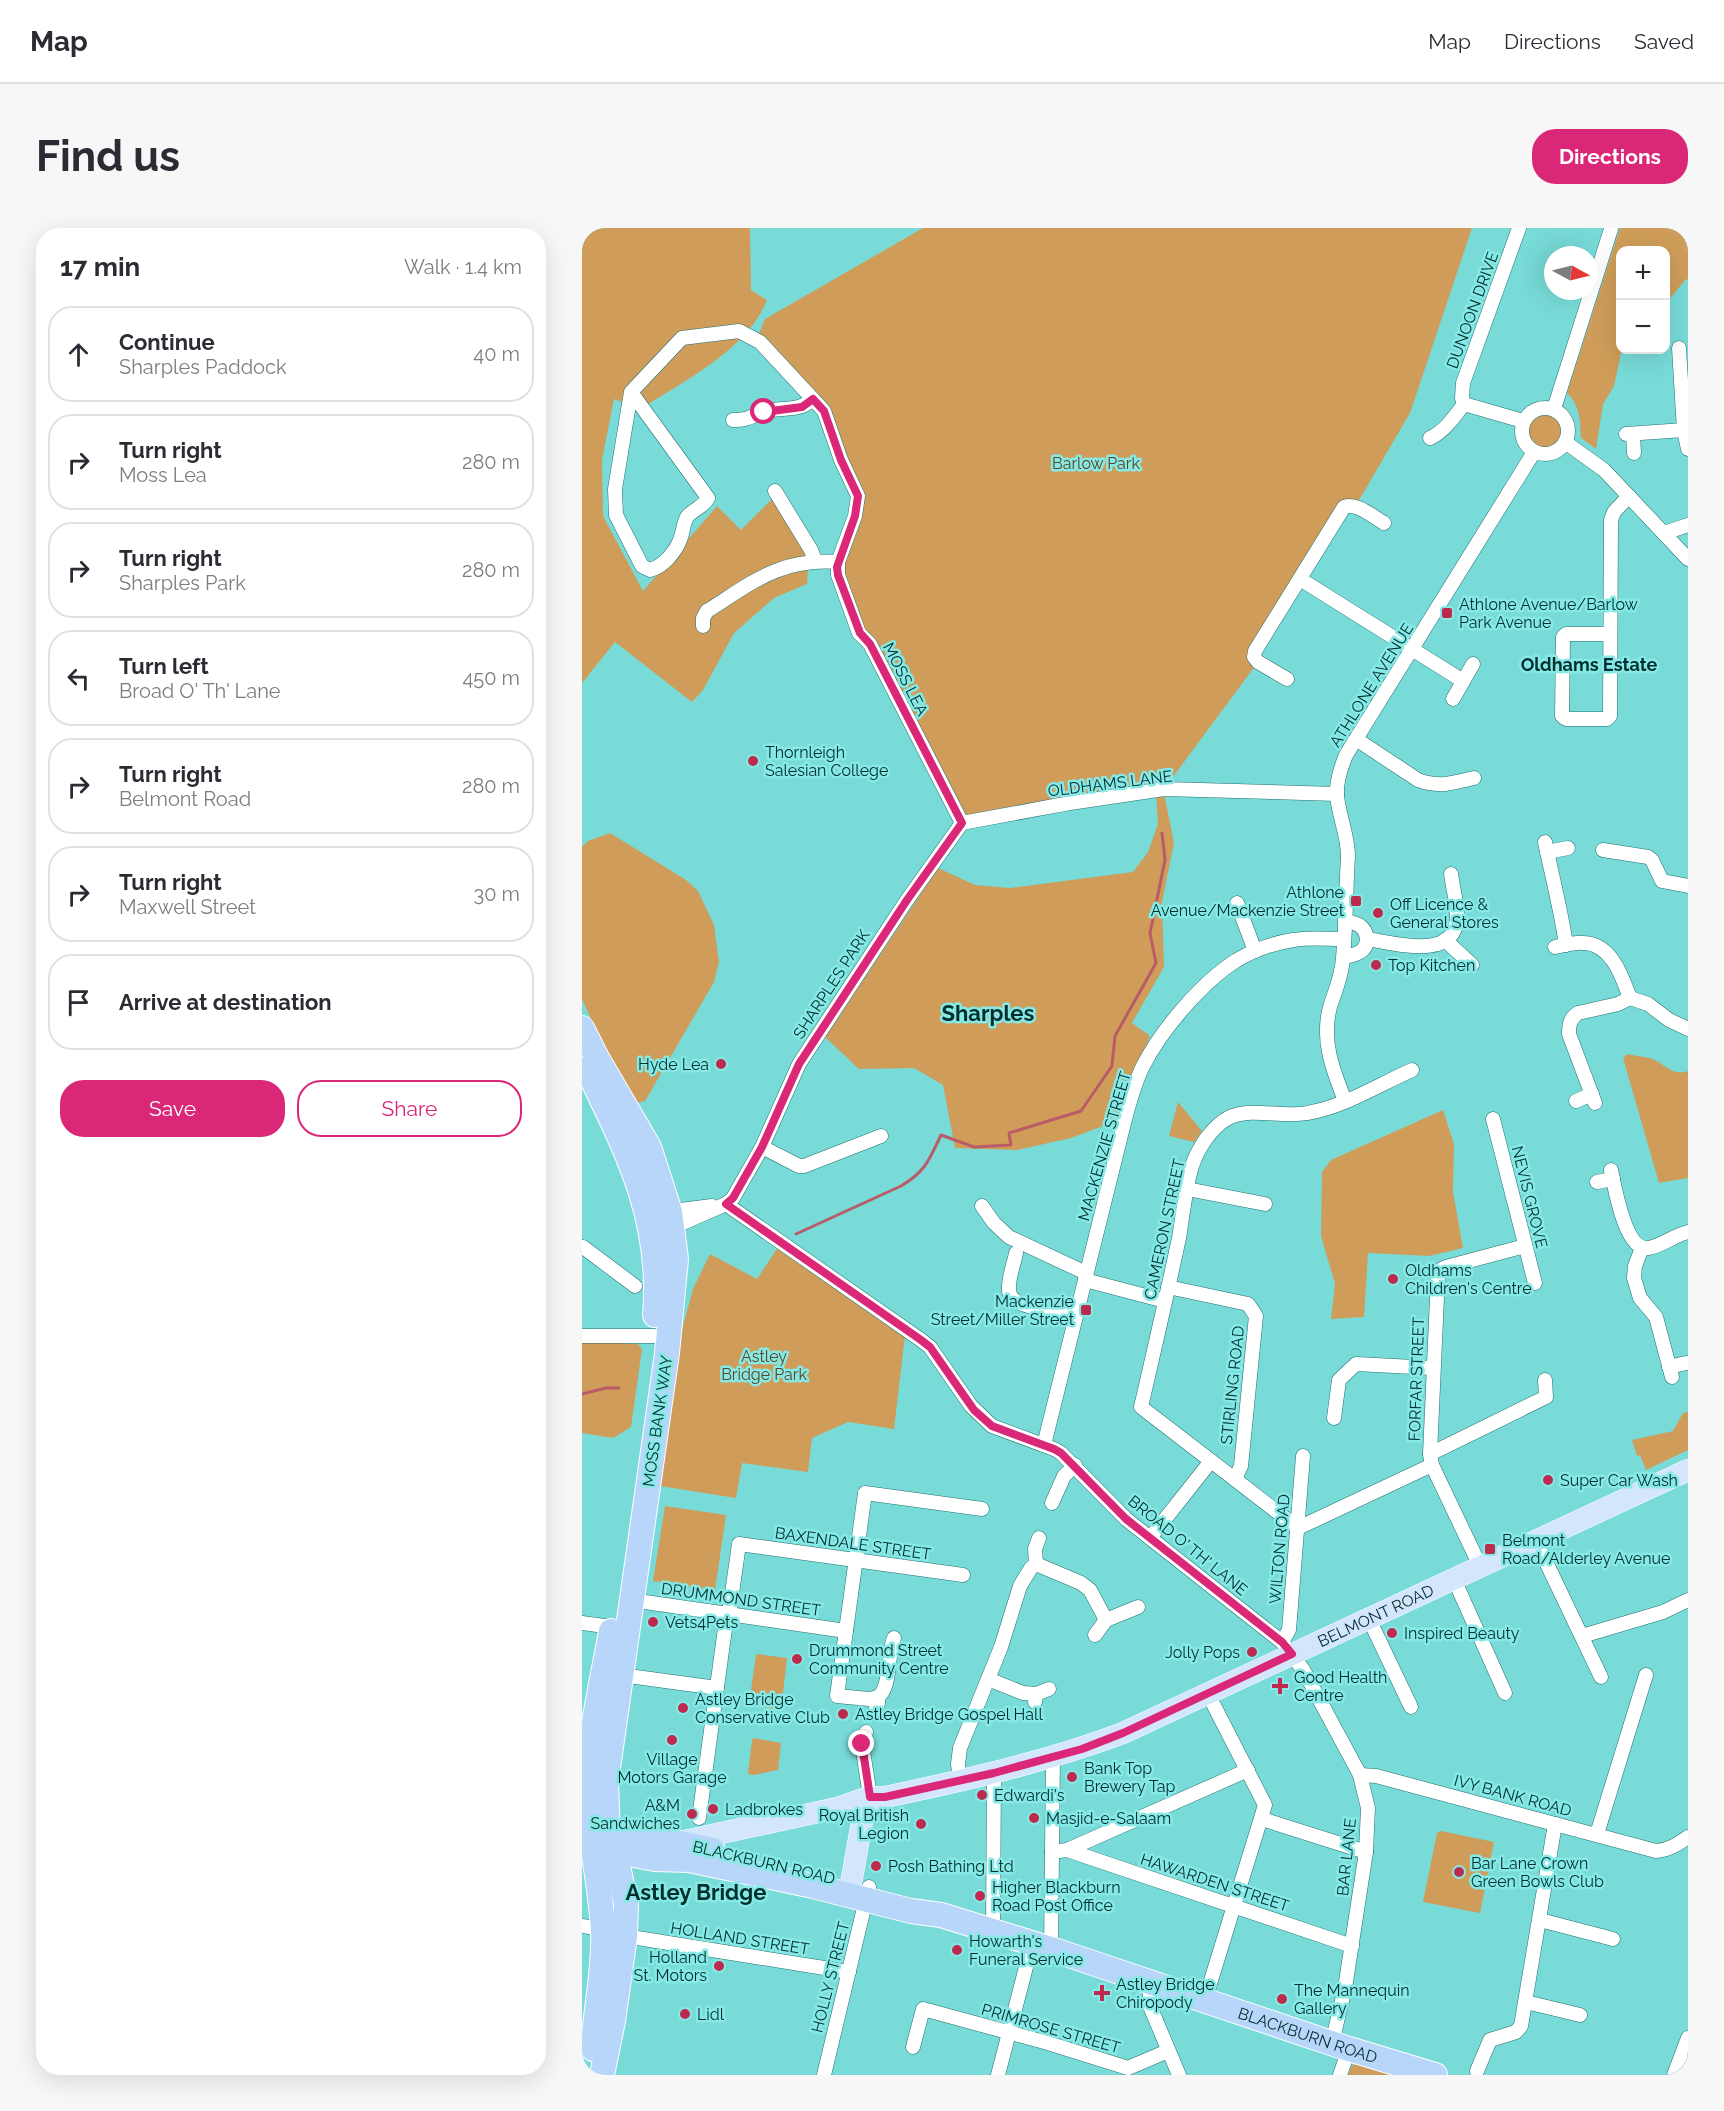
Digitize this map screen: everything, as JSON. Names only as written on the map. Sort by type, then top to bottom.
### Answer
[{"type":"highway","name":"MOSS BANK WAY","points":[[582,1028],[649,1147],[661,1222],[656,1261],[657,1295],[654,1336],[619,1628],[592,1746],[585,1795],[597,1839]]},
{"type":"highway","name":"MOSS BANK WAY","points":[[582,1059],[661,1222],[676,1258],[668,1353],[631,1600],[619,1628],[621,1675],[597,1839]]},
{"type":"highway","name":"BLACKBURN ROAD","points":[[597,1839],[626,1833],[684,1851],[859,1891],[911,1911],[941,1915],[1042,1946],[1435,2075]]},
{"type":"highway","name":"BLACKBURN ROAD","points":[[597,1839],[655,1859],[684,1851]]},
{"type":"highway","points":[[597,1839],[626,1904]]},
{"type":"highway","points":[[597,1839],[599,1884],[613,2021],[602,2075]]},
{"type":"highway","points":[[593,2075],[593,2046],[604,1930],[626,1904],[633,1881],[642,1868],[655,1859]]},
{"type":"main road","name":"BELMONT ROAD","points":[[684,1851],[1082,1749],[1208,1694],[1287,1648],[1369,1619],[1688,1470]]},
{"type":"main road","points":[[859,1891],[868,1804]]},
{"type":"street","name":"DUNOON DRIVE","points":[[1464,404],[1463,383],[1519,228]]},
{"type":"street","points":[[1554,409],[1611,229]]},
{"type":"street","points":[[631,392],[708,498],[703,506],[694,510],[686,520],[680,541],[671,555],[655,569],[650,570],[642,566],[616,515],[615,489],[631,392],[682,338],[739,331],[760,342],[824,411],[841,460],[858,496],[855,516],[838,562],[815,561],[789,565],[768,573],[707,611],[702,618],[703,626]]},
{"type":"street","points":[[1682,353],[1683,430],[1688,449]]},
{"type":"street","points":[[733,420],[751,419],[769,411],[802,407],[813,399]]},
{"type":"street","points":[[1430,438],[1453,418],[1464,404],[1523,422]]},
{"type":"street","points":[[1543,407],[1554,409],[1566,420],[1569,429],[1565,442],[1558,451],[1542,454],[1534,452],[1523,440],[1521,431],[1523,422],[1535,409],[1543,407]]},
{"type":"street","points":[[1634,453],[1630,434],[1683,430]]},
{"type":"street","points":[[1565,442],[1595,462],[1688,559]]},
{"type":"street","name":"ATHLONE AVENUE","points":[[1345,1101],[1330,1062],[1326,1041],[1327,1024],[1344,957],[1348,845],[1337,794],[1341,768],[1346,754],[1534,452]]},
{"type":"street","points":[[775,491],[815,561]]},
{"type":"street","points":[[1610,634],[1566,634],[1563,637],[1562,716],[1566,719],[1607,719],[1610,716],[1612,516],[1629,496]]},
{"type":"street","points":[[1287,679],[1257,662],[1254,657],[1255,651],[1344,507],[1350,505],[1355,507],[1384,523]]},
{"type":"street","points":[[1664,533],[1688,525]]},
{"type":"street","name":"MOSS LEA","points":[[838,562],[838,575],[860,633],[870,644],[962,823]]},
{"type":"street","points":[[1300,579],[1464,681]]},
{"type":"street","points":[[1453,699],[1473,664]]},
{"type":"street","points":[[1356,739],[1418,780],[1427,783],[1444,785],[1474,778]]},
{"type":"street","name":"OLDHAMS LANE","points":[[962,823],[1164,789],[1337,794]]},
{"type":"street","name":"SHARPLES PARK","points":[[726,1204],[733,1198],[762,1147],[799,1064],[907,900],[962,823]]},
{"type":"street","points":[[1568,848],[1546,847],[1552,882],[1561,910],[1560,946],[1583,942],[1602,948],[1618,969],[1630,998]]},
{"type":"street","points":[[1603,850],[1621,848],[1648,857],[1652,860],[1658,886],[1688,886]]},
{"type":"street","points":[[1367,939],[1422,947],[1436,946],[1445,940],[1455,927],[1457,916],[1451,874]]},
{"type":"street","points":[[1237,903],[1255,951]]},
{"type":"street","points":[[1344,957],[1359,953],[1367,939],[1360,926],[1345,921]]},
{"type":"street","name":"MACKENZIE STREET","points":[[1044,1445],[1124,1123],[1143,1066],[1175,1019],[1222,970],[1255,951],[1295,939],[1344,939]]},
{"type":"street","points":[[1445,940],[1472,965]]},
{"type":"street","points":[[1576,1101],[1593,1099],[1569,1034],[1570,1021],[1578,1013],[1618,1004],[1630,998],[1648,1004],[1677,1025],[1688,1029]]},
{"type":"street","name":"CAMERON STREET","points":[[1211,1461],[1142,1407],[1187,1189],[1197,1155],[1213,1131],[1228,1118],[1239,1114],[1300,1114],[1326,1109],[1412,1070]]},
{"type":"street","name":"NEVIS GROVE","points":[[1493,1119],[1535,1283]]},
{"type":"street","points":[[762,1147],[799,1166],[804,1166],[880,1136]]},
{"type":"street","points":[[1597,1182],[1612,1174],[1627,1231],[1632,1240],[1642,1248],[1667,1243],[1688,1232]]},
{"type":"street","points":[[1187,1189],[1265,1204]]},
{"type":"street","points":[[661,1222],[726,1204]]},
{"type":"street","name":"BROAD O' TH' LANE","points":[[726,1204],[930,1347],[974,1410],[992,1426],[1061,1453],[1120,1513],[1287,1648]]},
{"type":"street","name":"STIRLING ROAD","points":[[981,1204],[994,1223],[1009,1236],[1086,1277],[1167,1294],[1248,1304],[1256,1316],[1241,1466],[1235,1479]]},
{"type":"street","points":[[585,1244],[635,1286]]},
{"type":"street","name":"FORFAR STREET","points":[[1480,1566],[1431,1459],[1432,1368],[1438,1275],[1440,1270],[1446,1267],[1525,1246]]},
{"type":"street","points":[[1642,1248],[1635,1266],[1634,1278],[1640,1298],[1656,1317],[1671,1372],[1686,1363]]},
{"type":"street","points":[[1016,1253],[1009,1288],[1012,1299],[1037,1308],[1076,1314]]},
{"type":"street","points":[[582,1336],[654,1336]]},
{"type":"street","points":[[1334,1418],[1339,1380],[1356,1364],[1432,1368]]},
{"type":"street","points":[[1150,1538],[1211,1461],[1298,1528],[1546,1397],[1545,1380]]},
{"type":"street","name":"WILTON ROAD","points":[[1287,1648],[1303,1456]]},
{"type":"street","points":[[1052,1503],[1064,1476],[1075,1465]]},
{"type":"street","points":[[894,1638],[883,1694],[869,1700],[837,1696],[865,1493],[982,1509]]},
{"type":"street","points":[[1036,1564],[1035,1549],[1039,1538]]},
{"type":"street","points":[[1536,1541],[1601,1677]]},
{"type":"street","name":"BAXENDALE STREET","points":[[728,1614],[739,1544],[963,1575]]},
{"type":"street","points":[[1036,1564],[1081,1583],[1094,1595],[1106,1620]]},
{"type":"street","points":[[960,1781],[958,1764],[960,1748],[988,1679],[1020,1586],[1036,1564]]},
{"type":"street","points":[[1454,1579],[1505,1693]]},
{"type":"street","name":"DRUMMOND STREET","points":[[631,1600],[846,1631]]},
{"type":"street","points":[[1582,1636],[1663,1612],[1688,1600]]},
{"type":"street","points":[[1095,1635],[1106,1620],[1138,1607]]},
{"type":"street","points":[[699,1818],[728,1614]]},
{"type":"street","points":[[1369,1619],[1411,1707]]},
{"type":"street","points":[[582,1623],[619,1628]]},
{"type":"street","name":"BAR LANE","points":[[1287,1648],[1314,1689],[1360,1775],[1368,1808],[1366,1852],[1343,1998],[1340,2075]]},
{"type":"street","points":[[621,1675],[717,1688]]},
{"type":"street","points":[[1597,1834],[1646,1675]]},
{"type":"street","points":[[988,1679],[1023,1693],[1040,1695]]},
{"type":"street","points":[[1205,2000],[1265,1809],[1264,1800],[1208,1694]]},
{"type":"street","points":[[874,1714],[878,1697]]},
{"type":"street","points":[[866,1732],[862,1744],[868,1804]]},
{"type":"street","points":[[998,2075],[1009,2032],[1042,1946],[1052,1852],[1053,1756]]},
{"type":"street","points":[[1052,1852],[1067,1850],[1248,1770]]},
{"type":"street","points":[[993,1931],[994,1773]]},
{"type":"street","name":"IVY BANK ROAD","points":[[1360,1775],[1376,1776],[1656,1851],[1665,1851],[1688,1837]]},
{"type":"street","points":[[1262,1820],[1366,1852]]},
{"type":"street","points":[[1477,2070],[1490,2040],[1519,2030],[1526,2002],[1555,1824]]},
{"type":"street","name":"HAWARDEN STREET","points":[[1067,1850],[1352,1946]]},
{"type":"street","name":"HOLLY STREET","points":[[824,2075],[849,1972],[859,1891]]},
{"type":"street","points":[[1540,1920],[1613,1939]]},
{"type":"street","name":"HOLLAND STREET","points":[[604,1930],[849,1972]]},
{"type":"street","points":[[1151,1983],[1149,2004],[1179,2075]]},
{"type":"street","points":[[1526,2002],[1580,2015]]},
{"type":"street","name":"PRIMROSE STREET","points":[[913,2047],[923,2009],[1128,2068],[1168,2051]]},
{"type":"street","points":[[1674,2075],[1688,2038]]},
{"type":"green space","points":[[582,228],[750,228],[751,290],[767,300],[758,318],[745,334],[730,349],[695,375],[641,409],[614,399],[602,460],[603,516],[643,591],[717,506],[741,530],[773,498],[809,553],[807,584],[774,598],[734,633],[703,690],[692,702],[615,642],[582,683]]},
{"type":"green space","name":"Barlow Park","points":[[923,228],[1472,228],[1410,413],[1355,507],[1350,505],[1255,651],[1258,662],[1164,789],[962,823],[859,633],[841,562],[864,506],[863,493],[824,411],[758,336],[765,319]]},
{"type":"green space","points":[[1620,228],[1688,228],[1688,280],[1686,279],[1670,298],[1670,246],[1616,246],[1616,354],[1621,354],[1614,386],[1603,404],[1596,449],[1581,438],[1577,408],[1567,393]]},
{"type":"green space","points":[[1545,415],[1557,419],[1561,431],[1557,443],[1545,447],[1533,443],[1529,431],[1533,419]]},
{"type":"green space","points":[[1164,793],[1174,843],[1162,902],[1164,967],[1132,1023],[1150,1036],[1119,1120],[1071,1138],[1017,1150],[955,1148],[943,1085],[914,1068],[859,1069],[825,1037],[938,868],[975,885],[1010,888],[1133,872],[1148,852],[1158,824],[1156,794]]},
{"type":"green space","points":[[610,833],[686,880],[698,891],[714,925],[719,962],[714,982],[645,1101],[637,1103],[606,1052],[582,999],[582,847],[588,841]]},
{"type":"green space","points":[[1627,1054],[1652,1059],[1673,1071],[1688,1071],[1688,1178],[1659,1183],[1623,1058]]},
{"type":"green space","points":[[1178,1102],[1202,1131],[1194,1142],[1169,1136]]},
{"type":"green space","points":[[1443,1110],[1454,1144],[1453,1192],[1463,1248],[1429,1256],[1368,1253],[1364,1317],[1331,1319],[1335,1284],[1321,1236],[1322,1172],[1331,1160]]},
{"type":"green space","name":"Astley Bridge Park","points":[[778,1247],[905,1335],[894,1429],[848,1422],[812,1438],[808,1472],[742,1463],[736,1498],[660,1486],[683,1326],[693,1289],[710,1254],[757,1279]]},
{"type":"green space","points":[[582,1341],[638,1344],[642,1349],[631,1427],[613,1438],[582,1433]]},
{"type":"green space","points":[[1688,1412],[1688,1450],[1646,1470],[1640,1455],[1637,1456],[1632,1440],[1673,1431],[1683,1413]]},
{"type":"green space","points":[[665,1506],[726,1515],[715,1590],[653,1581]]},
{"type":"green space","points":[[756,1654],[787,1658],[781,1710],[749,1705]]},
{"type":"green space","points":[[754,1738],[781,1743],[778,1770],[748,1774]]},
{"type":"green space","name":"Bar Lane Crown Green Bowls Club","points":[[1441,1831],[1494,1842],[1480,1913],[1423,1902],[1437,1833]]},
{"type":"green space","points":[[1355,2063],[1401,2075],[1348,2075]]},
{"type":"waterway","points":[[796,1234],[909,1181],[926,1164],[941,1135],[974,1147],[1011,1145],[1009,1133],[1081,1111],[1112,1066],[1115,1036],[1156,963],[1150,933],[1165,860],[1162,833]]},
{"type":"waterway","points":[[582,1394],[606,1388],[619,1388]]},
{"type":"place","name":"Athlone Avenue/Barlow Park Avenue","points":[[1447,613]]},
{"type":"place","name":"Thornleigh Salesian College","points":[[753,761]]},
{"type":"place","name":"Athlone Avenue/Mackenzie Street","points":[[1356,901]]},
{"type":"place","name":"Off Licence & General Stores","points":[[1378,913]]},
{"type":"place","name":"Top Kitchen","points":[[1376,965]]},
{"type":"place","name":"Hyde Lea","points":[[721,1064]]},
{"type":"place","name":"Oldhams Children's Centre","points":[[1393,1279]]},
{"type":"place","name":"Mackenzie Street/Miller Street","points":[[1086,1310]]},
{"type":"place","name":"Super Car Wash","points":[[1548,1480]]},
{"type":"place","name":"Belmont Road/Alderley Avenue","points":[[1490,1549]]},
{"type":"place","name":"Vets4Pets","points":[[653,1622]]},
{"type":"place","name":"Inspired Beauty","points":[[1392,1633]]},
{"type":"place","name":"Jolly Pops","points":[[1252,1652]]},
{"type":"place","name":"Drummond Street Community Centre","points":[[797,1659]]},
{"type":"place","name":"Good Health Centre","points":[[1280,1686]]},
{"type":"place","name":"Astley Bridge Conservative Club","points":[[683,1708]]},
{"type":"place","name":"Astley Bridge Gospel Hall","points":[[843,1714]]},
{"type":"place","name":"Village Motors Garage","points":[[672,1740]]},
{"type":"place","name":"Bank Top Brewery Tap","points":[[1072,1777]]},
{"type":"place","name":"Edwardi's","points":[[982,1795]]},
{"type":"place","name":"Ladbrokes","points":[[713,1809]]},
{"type":"place","name":"A&M Sandwiches","points":[[692,1814]]},
{"type":"place","name":"Masjid-e-Salaam","points":[[1034,1818]]},
{"type":"place","name":"Royal British Legion","points":[[921,1824]]},
{"type":"place","name":"Posh Bathing Ltd","points":[[876,1866]]},
{"type":"place","name":"Bar Lane Crown Green Bowls Club","points":[[1459,1872]]},
{"type":"place","name":"Higher Blackburn Road Post Office","points":[[980,1896]]},
{"type":"place","name":"Howarth's Funeral Service","points":[[957,1950]]},
{"type":"place","name":"Holland St. Motors","points":[[719,1966]]},
{"type":"place","name":"Astley Bridge Chiropody","points":[[1102,1993]]},
{"type":"place","name":"The Mannequin Gallery","points":[[1282,1999]]},
{"type":"place","name":"Lidl","points":[[685,2014]]},
{"type":"district","name":"Oldhams Estate","points":[[1589,665]]},
{"type":"district","name":"Sharples","points":[[988,1013]]},
{"type":"district","name":"Astley Bridge","points":[[696,1892]]},
{"type":"route","points":[[764,412],[802,407],[813,399],[824,411],[841,460],[858,496],[855,516],[838,562],[838,575],[860,633],[870,644],[962,823],[907,900],[799,1064],[762,1147],[733,1198],[726,1204],[930,1347],[974,1410],[992,1426],[1061,1453],[1126,1519],[1282,1642],[1292,1654],[1123,1733],[1082,1749],[994,1773],[885,1797],[870,1797],[862,1744]]}]
